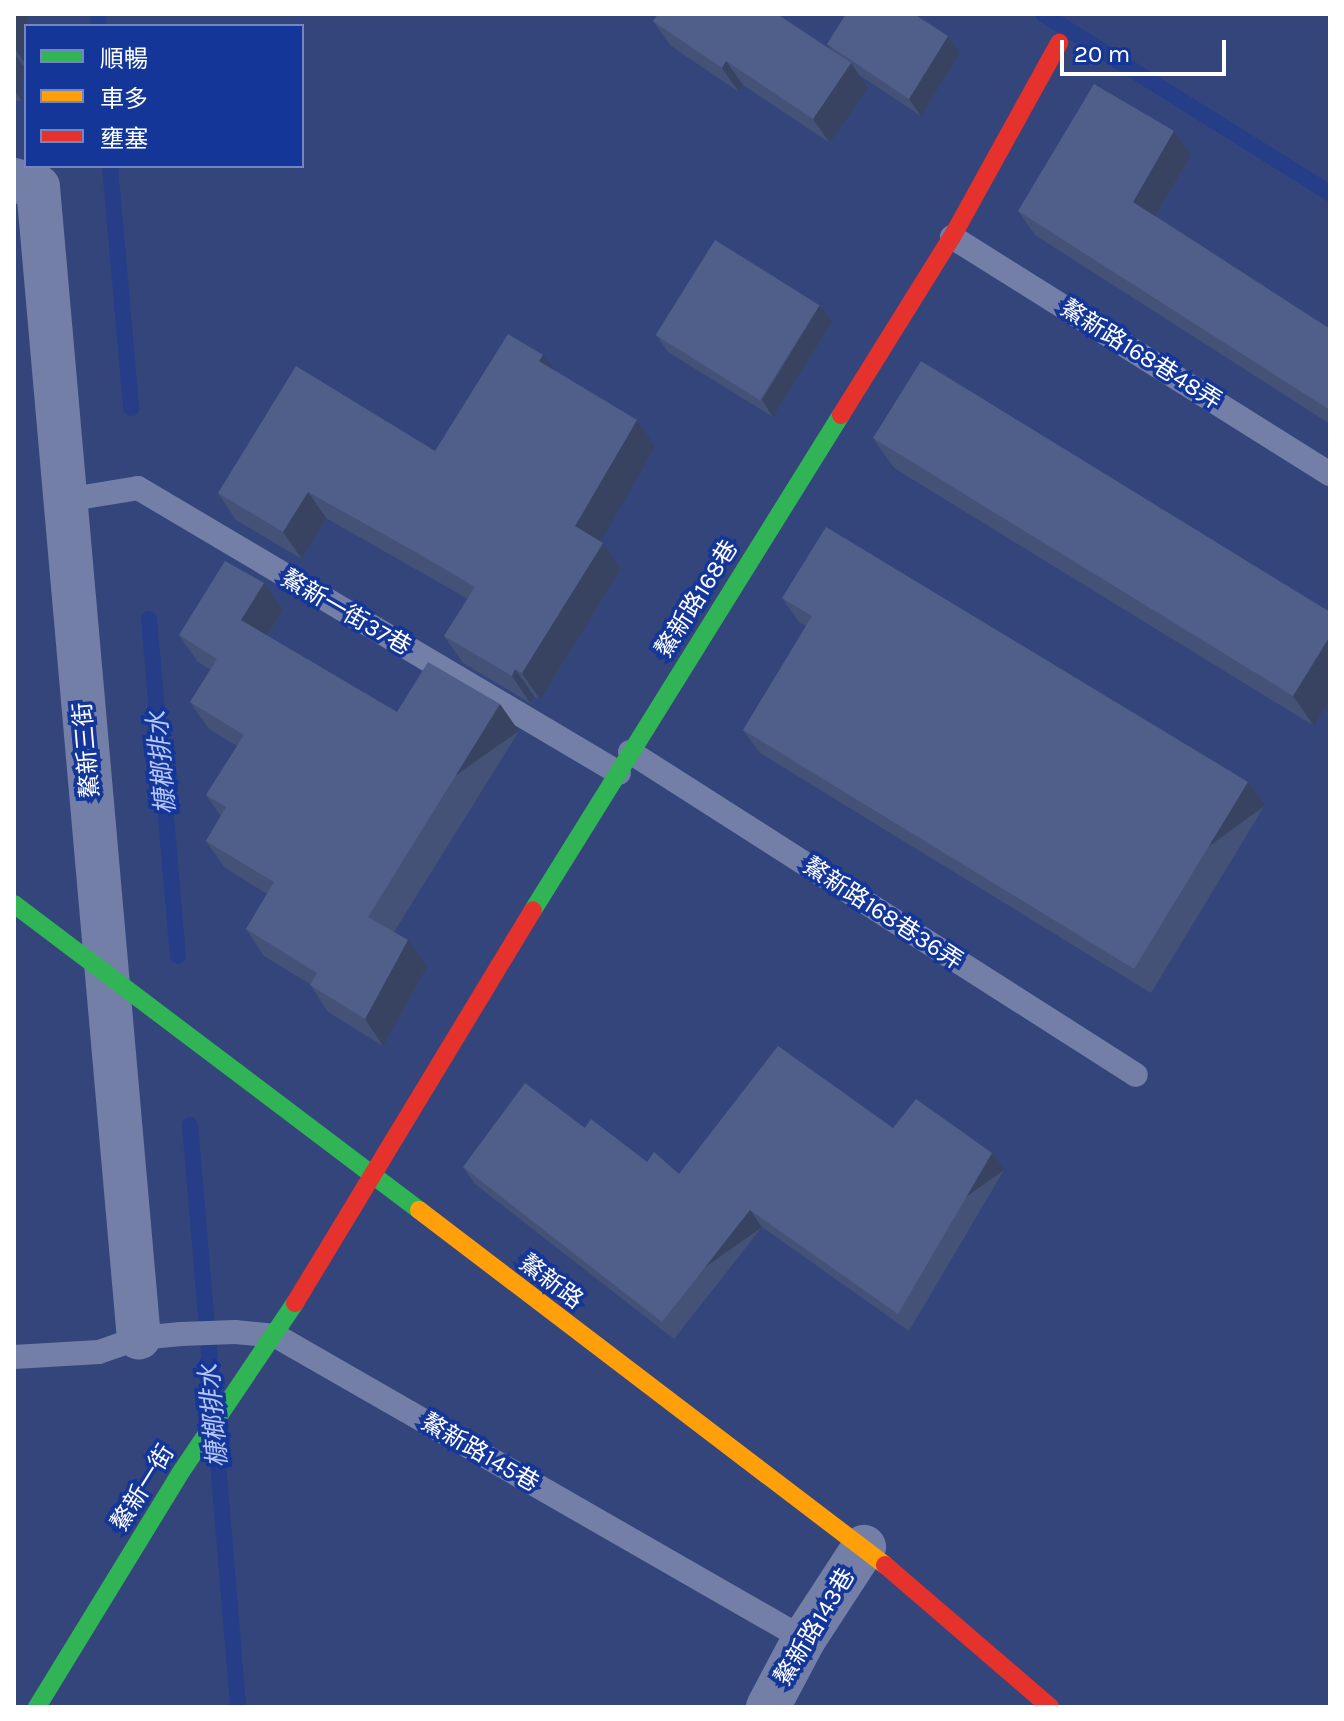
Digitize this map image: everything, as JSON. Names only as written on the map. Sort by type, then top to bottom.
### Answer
[{"type":"street","name":"鰲新路168巷","points":[[370,1175],[952,237],[1059,43]]},
{"type":"street","name":"鰲新三街","points":[[14,180],[38,187],[107,974],[160,1336]]},
{"type":"street","name":"鰲新路","points":[[14,904],[864,1547],[1050,1707]]},
{"type":"street","name":"鰲新一街","points":[[37,1707],[181,1472],[276,1336],[370,1175]]},
{"type":"street","name":"鰲新路143巷","points":[[768,1707],[804,1639],[864,1547]]},
{"type":"lane","name":"鰲新路168巷48弄","points":[[952,237],[1330,474]]},
{"type":"lane","name":"鰲新一街37巷","points":[[65,500],[138,488],[625,762]]},
{"type":"lane","name":"鰲新路168巷36弄","points":[[625,762],[1136,1075]]},
{"type":"lane","name":"鰲新路145巷","points":[[14,1357],[99,1352],[160,1336],[235,1332],[276,1336],[804,1639]]},
{"type":"building","points":[[658,14],[777,14],[851,63],[813,119],[726,61],[722,68],[653,21]]},
{"type":"building","points":[[846,14],[914,14],[948,36],[909,99],[827,44]]},
{"type":"building","points":[[1094,84],[1174,131],[1133,202],[1330,329],[1330,410],[1018,211]]},
{"type":"building","points":[[715,240],[819,305],[760,400],[656,335]]},
{"type":"building","points":[[508,334],[543,355],[539,361],[637,420],[575,526],[603,543],[522,673],[515,669],[512,676],[444,636],[475,587],[308,492],[283,532],[218,493],[296,366],[435,451]]},
{"type":"building","points":[[921,361],[1330,612],[1330,636],[1293,696],[873,438]]},
{"type":"building","points":[[826,527],[1248,782],[1134,969],[743,730],[812,616],[782,598]]},
{"type":"building","points":[[225,561],[264,583],[241,620],[397,712],[428,662],[500,704],[368,917],[408,940],[365,1019],[310,985],[317,973],[246,929],[274,882],[206,841],[226,807],[206,795],[244,735],[190,702],[217,659],[179,635]]},
{"type":"building","points":[[778,1046],[893,1128],[916,1099],[992,1153],[898,1314],[750,1210],[662,1322],[463,1167],[525,1083],[585,1128],[591,1119],[647,1162],[654,1152],[679,1174]]},
{"type":"waterway","name":"槺榔排水","points":[[98,14],[99,24]]},
{"type":"waterway","points":[[1043,14],[1330,193]]},
{"type":"waterway","name":"槺榔排水","points":[[110,168],[131,408]]},
{"type":"waterway","name":"槺榔排水","points":[[149,619],[178,956]]},
{"type":"waterway","name":"槺榔排水","points":[[190,1125],[214,1410]]},
{"type":"waterway","name":"槺榔排水","points":[[216,1438],[238,1707]]},
{"type":"traffic: fast","points":[[533,910],[841,415]]},
{"type":"traffic: fast","points":[[14,904],[419,1210]]},
{"type":"traffic: fast","points":[[37,1707],[181,1472],[295,1303]]},
{"type":"traffic: slow","points":[[419,1210],[885,1565]]},
{"type":"traffic: jam","points":[[841,415],[952,237],[1059,43]]},
{"type":"traffic: jam","points":[[295,1303],[533,910]]},
{"type":"traffic: jam","points":[[885,1565],[1050,1707]]}]
